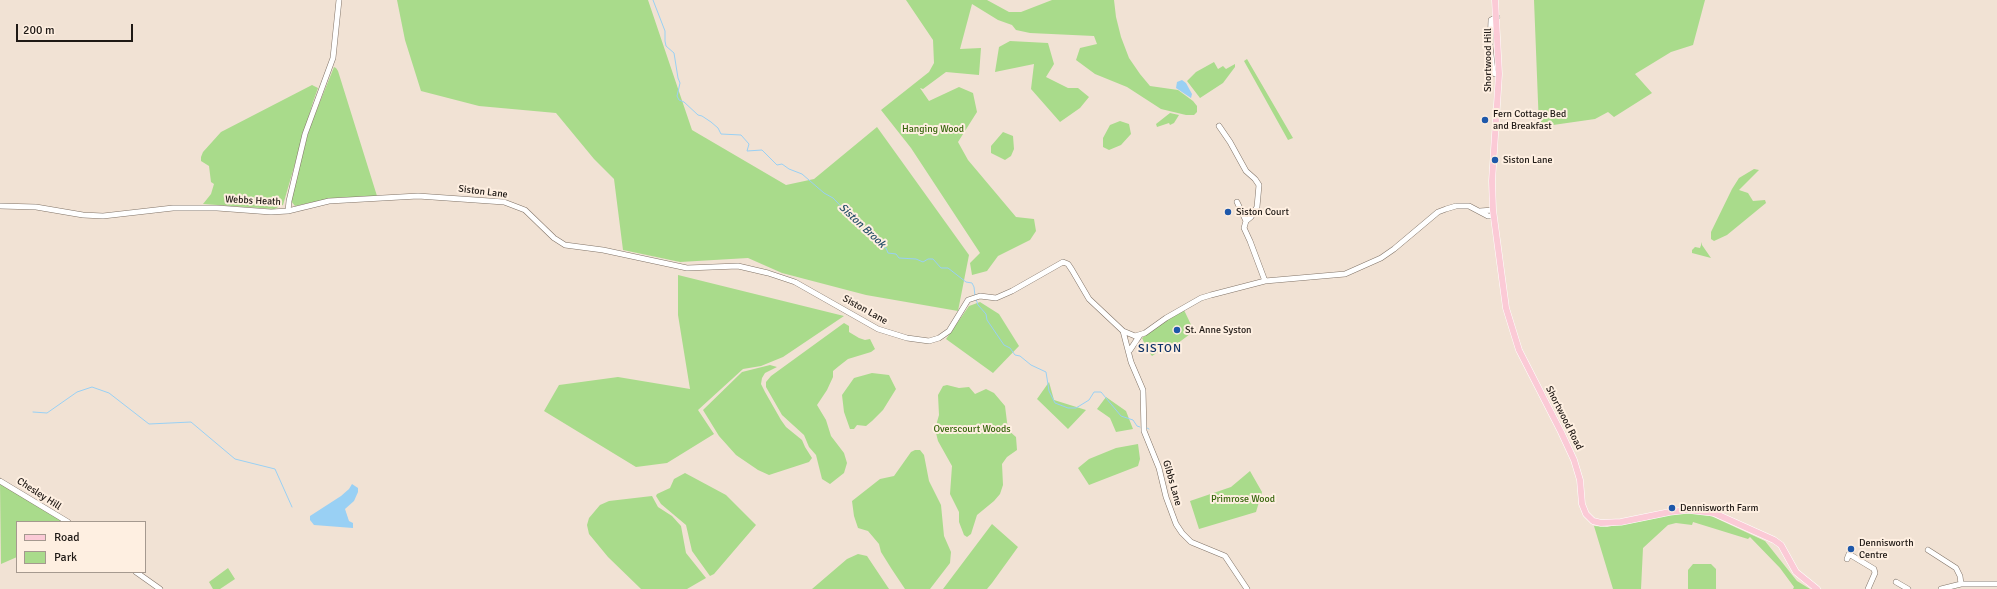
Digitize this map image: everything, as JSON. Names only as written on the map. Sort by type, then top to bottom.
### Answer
[{"type":"main road","name":"Shortwood Hill","points":[[1493,213],[1492,175],[1499,74],[1495,0]]},
{"type":"main road","name":"Shortwood Road","points":[[1493,213],[1501,277],[1509,321],[1519,350],[1570,451],[1580,480],[1582,504],[1586,514],[1593,521],[1601,523],[1621,522],[1672,511],[1688,510],[1714,514],[1774,540],[1781,545],[1796,572],[1817,589]]},
{"type":"street","name":"Webbs Heath","points":[[0,206],[36,207],[83,215],[103,216],[173,208],[217,208],[271,212],[288,211],[305,134],[333,58],[340,0]]},
{"type":"street","points":[[1219,126],[1230,142],[1246,171],[1259,185],[1257,207],[1251,217],[1246,221],[1244,228],[1265,281]]},
{"type":"street","name":"Siston Lane","points":[[288,211],[329,201],[418,196],[504,202],[526,210],[554,238],[565,245],[603,250],[687,268],[738,266],[768,273],[795,282],[878,329],[920,340],[934,340],[944,336],[959,317],[965,304],[975,298],[996,298],[1012,291],[1062,262],[1068,264],[1079,285],[1089,299],[1124,331],[1135,336],[1140,335]]},
{"type":"street","points":[[1237,202],[1246,221]]},
{"type":"street","points":[[1130,350],[1140,335],[1201,298],[1265,281],[1345,274],[1381,258],[1442,210],[1469,206],[1488,216],[1493,213]]},
{"type":"street","name":"Gibbs Lane","points":[[1124,331],[1130,350],[1131,362],[1143,390],[1144,431],[1160,468],[1166,497],[1176,524],[1191,542],[1225,556],[1247,589]]},
{"type":"street","name":"Chesley Hill","points":[[0,481],[66,521]]},
{"type":"street","points":[[1928,550],[1956,568],[1960,576],[1961,584]]},
{"type":"street","points":[[1847,559],[1849,554],[1874,569],[1875,573],[1868,589]]},
{"type":"street","points":[[137,573],[160,589]]},
{"type":"street","points":[[1896,582],[1908,589]]},
{"type":"street","points":[[1941,589],[1955,587],[1961,584],[1997,584]]},
{"type":"green space","points":[[397,0],[648,0],[692,130],[786,185],[814,179],[877,127],[969,255],[958,311],[866,295],[782,273],[748,258],[680,262],[623,250],[614,179],[594,159],[556,113],[479,106],[421,91],[405,40]]},
{"type":"green space","name":"Hanging Wood","points":[[906,0],[987,0],[1009,12],[1021,12],[1052,0],[1114,0],[1121,37],[1129,58],[1140,74],[1150,86],[1178,90],[1193,101],[1197,106],[1197,112],[1194,115],[1186,115],[1161,109],[1127,87],[1095,74],[1076,60],[1080,48],[1097,44],[1094,36],[1030,33],[1016,30],[1012,25],[998,20],[972,4],[960,49],[981,48],[979,75],[946,72],[923,89],[920,88],[929,101],[959,87],[973,93],[977,112],[958,142],[968,160],[1016,217],[1034,219],[1036,231],[1030,240],[998,256],[987,271],[972,275],[970,263],[980,253],[911,148],[881,110],[929,72],[934,63],[933,40]]},
{"type":"green space","points":[[1534,0],[1705,0],[1693,45],[1671,52],[1635,74],[1652,93],[1614,117],[1608,112],[1595,119],[1539,127]]},
{"type":"green space","points":[[1010,41],[1048,43],[1054,64],[1046,77],[1068,88],[1078,88],[1089,97],[1080,108],[1060,122],[1031,89],[1034,64],[995,72],[999,47]]},
{"type":"green space","points":[[1247,59],[1293,138],[1288,140],[1244,61]]},
{"type":"green space","points":[[1214,62],[1218,69],[1223,66],[1226,69],[1235,64],[1235,67],[1223,83],[1200,98],[1187,81],[1196,72]]},
{"type":"green space","points":[[334,67],[338,71],[377,196],[333,198],[295,206],[291,201],[309,129]]},
{"type":"green space","points":[[312,85],[318,88],[283,205],[274,209],[203,204],[211,194],[214,184],[211,182],[209,166],[201,161],[201,157],[203,152],[221,132]]},
{"type":"green space","points":[[1170,113],[1179,115],[1174,123],[1157,127],[1156,124]]},
{"type":"green space","points":[[1120,121],[1129,124],[1131,134],[1121,145],[1109,150],[1103,147],[1103,138],[1110,125]]},
{"type":"green space","points":[[1003,132],[1013,136],[1014,149],[1011,156],[1005,160],[991,153],[991,146]]},
{"type":"green space","points":[[1754,169],[1759,170],[1739,190],[1748,193],[1753,201],[1765,200],[1766,203],[1727,235],[1714,241],[1711,239],[1711,232],[1732,189],[1739,178]]},
{"type":"green space","points":[[1702,242],[1702,245],[1711,258],[1692,253],[1692,250],[1695,247],[1700,248]]},
{"type":"green space","points":[[678,275],[844,316],[783,357],[761,366],[743,369],[698,410],[714,434],[667,463],[636,467],[544,411],[559,385],[618,377],[690,389],[678,315]]},
{"type":"green space","points":[[980,302],[999,314],[1019,346],[993,373],[946,339],[969,306]]},
{"type":"green space","points":[[1184,310],[1194,331],[1165,353],[1161,350],[1152,356],[1142,338],[1162,323]]},
{"type":"green space","points":[[844,323],[849,326],[849,332],[865,340],[870,339],[875,349],[871,352],[848,359],[833,371],[833,377],[827,390],[817,405],[826,420],[831,436],[844,453],[847,463],[844,473],[830,484],[822,479],[816,455],[809,447],[804,435],[782,415],[766,387],[766,382],[771,376]]},
{"type":"green space","points":[[770,365],[777,367],[765,373],[761,384],[781,420],[786,427],[802,440],[812,458],[809,462],[769,475],[758,470],[736,455],[719,436],[703,410],[742,372]]},
{"type":"green space","points":[[872,373],[889,375],[896,389],[883,410],[872,421],[866,426],[857,425],[854,429],[850,429],[844,412],[842,395],[854,378]]},
{"type":"green space","points":[[1049,382],[1054,400],[1086,410],[1068,429],[1037,399]]},
{"type":"green space","name":"Overscourt Woods","points":[[947,385],[959,388],[969,387],[975,394],[986,389],[994,393],[1005,406],[1008,430],[1016,437],[1017,450],[1007,457],[1002,464],[1003,485],[1000,494],[977,515],[971,534],[967,537],[964,535],[959,522],[959,512],[950,494],[952,466],[938,441],[935,429],[939,415],[938,395],[943,386]]},
{"type":"green space","points":[[1106,397],[1126,411],[1133,429],[1116,432],[1110,418],[1097,409]]},
{"type":"green space","points":[[1138,444],[1140,459],[1138,466],[1089,485],[1078,468],[1089,459],[1116,448]]},
{"type":"green space","points":[[920,450],[924,455],[929,481],[941,505],[944,536],[951,552],[950,563],[930,589],[905,589],[881,552],[879,544],[868,531],[858,528],[854,516],[852,501],[880,479],[894,476],[911,452]]},
{"type":"green space","name":"Primrose Wood","points":[[1250,471],[1262,492],[1256,512],[1199,529],[1190,501],[1231,487]]},
{"type":"green space","points":[[685,473],[726,495],[756,525],[714,574],[710,576],[692,551],[686,525],[661,504],[656,496],[657,494],[670,488],[674,479]]},
{"type":"green space","points":[[0,482],[62,521],[16,521],[16,557],[1,564]]},
{"type":"green space","points":[[652,496],[658,507],[672,516],[681,526],[686,553],[706,578],[687,589],[641,589],[608,557],[589,534],[587,525],[589,518],[600,505],[609,501]]},
{"type":"green space","points":[[1687,512],[1709,515],[1765,541],[1797,581],[1810,589],[1793,589],[1794,587],[1780,568],[1750,537],[1748,539],[1693,522],[1692,525],[1676,523],[1668,525],[1643,548],[1641,589],[1613,589],[1594,526],[1607,527],[1667,514]]},
{"type":"green space","points":[[992,524],[1018,547],[992,583],[987,589],[943,589]]},
{"type":"green space","points":[[858,554],[867,556],[889,589],[812,589],[847,559]]},
{"type":"green space","points":[[1693,564],[1711,564],[1716,569],[1716,589],[1688,589],[1688,570]]},
{"type":"green space","points":[[228,568],[235,579],[220,589],[213,589],[209,582]]},
{"type":"water","points":[[1182,80],[1186,83],[1192,94],[1191,98],[1176,88],[1177,82]]},
{"type":"water","points":[[352,484],[358,488],[358,492],[354,501],[345,509],[349,521],[353,523],[353,528],[314,525],[310,520],[310,516],[341,496]]},
{"type":"waterway","name":"Siston Brook","points":[[653,0],[665,31],[666,46],[674,53],[680,83],[677,96],[679,100],[684,102],[698,115],[711,122],[718,128],[721,134],[741,135],[749,144],[747,151],[762,150],[777,165],[782,164],[789,169],[802,174],[824,193],[833,198],[865,231],[872,233],[877,239],[879,246],[886,248],[888,253],[896,254],[899,258],[916,259],[923,262],[928,259],[933,259],[941,268],[948,268],[966,282],[972,283],[975,296]]},
{"type":"waterway","name":"Siston Brook","points":[[976,299],[978,305],[986,314],[987,320],[1004,345],[1010,348],[1015,355],[1020,356],[1031,365],[1046,372],[1049,391],[1055,403],[1068,408],[1076,408],[1089,400],[1094,392],[1101,392],[1121,416],[1133,420],[1137,426],[1140,427]]},
{"type":"waterway","points":[[33,412],[47,413],[77,392],[92,387],[109,393],[149,424],[191,422],[235,459],[275,469],[292,507]]},
{"type":"place","name":"Fern Cottage Bed and Breakfast","points":[[1485,120]]},
{"type":"place","name":"Siston Lane","points":[[1495,160]]},
{"type":"place","name":"Siston Court","points":[[1228,212]]},
{"type":"place","name":"St. Anne Syston","points":[[1177,330]]},
{"type":"place","name":"Dennisworth Farm","points":[[1672,508]]},
{"type":"place","name":"Dennisworth Centre","points":[[1851,549]]},
{"type":"district","name":"SISTON","points":[[1160,349]]}]
